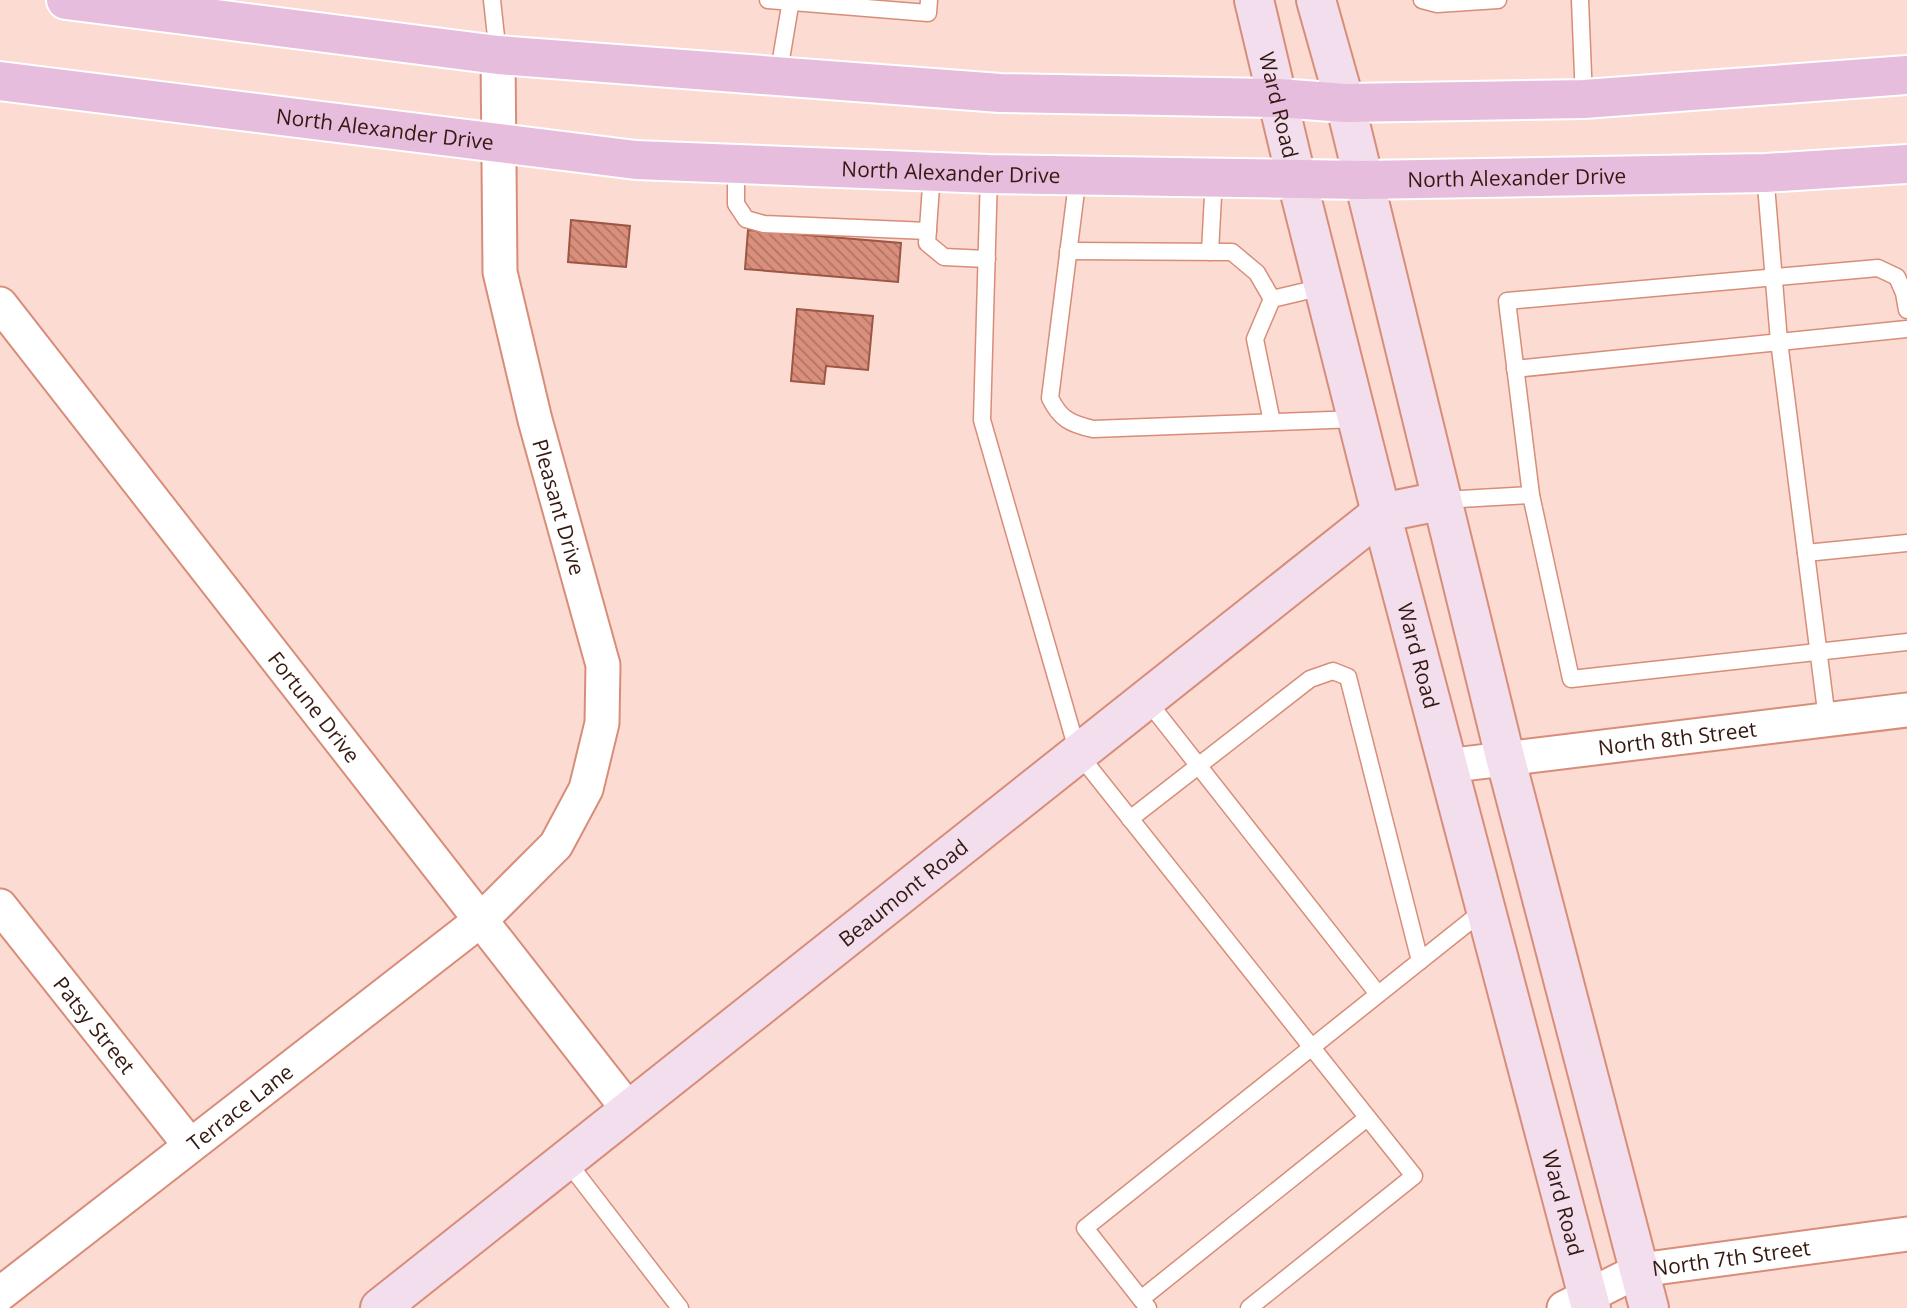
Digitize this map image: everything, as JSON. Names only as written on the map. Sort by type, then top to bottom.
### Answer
[{"type":"main road","points":[[66,0],[211,9],[498,55],[1000,93],[1278,98],[1345,103],[1584,99],[1907,75]]},
{"type":"main road","name":"North Alexander Drive","points":[[0,81],[636,160],[989,174],[1362,180],[1765,173],[1907,164]]},
{"type":"street","name":"Ward Road","points":[[1254,0],[1357,419],[1485,908],[1581,1304]]},
{"type":"street","points":[[1316,0],[1345,103],[1504,757],[1649,1308]]},
{"type":"street","name":"Pleasant Drive","points":[[482,919],[556,845],[586,789],[602,723],[603,665],[535,420],[500,272],[501,145],[498,55]]},
{"type":"street","name":"Fortune Drive","points":[[0,304],[628,1109]]},
{"type":"street","name":"Beaumont Road","points":[[380,1308],[1381,513],[1440,501]]},
{"type":"street","name":"North 8th Street","points":[[1446,766],[1907,710]]},
{"type":"street","name":"Patsy Street","points":[[0,906],[190,1144]]},
{"type":"street","name":"Terrace Lane","points":[[0,1294],[482,919]]},
{"type":"street","name":"North 7th Street","points":[[1581,1304],[1640,1270],[1907,1234]]},
{"type":"lane","points":[[492,0],[498,55]]},
{"type":"lane","points":[[768,0],[928,13],[929,0]]},
{"type":"lane","points":[[1422,0],[1437,4],[1499,0]]},
{"type":"lane","points":[[1580,0],[1584,99]]},
{"type":"lane","points":[[778,77],[791,1]]},
{"type":"lane","points":[[736,164],[736,204],[746,219],[764,224],[928,231]]},
{"type":"lane","points":[[932,172],[927,243],[944,257],[987,259]]},
{"type":"lane","points":[[1765,173],[1779,341],[1827,719]]},
{"type":"lane","points":[[989,174],[982,421],[1078,753],[1414,1176],[1249,1308]]},
{"type":"lane","points":[[1078,175],[1050,398],[1057,412],[1071,424],[1093,429],[1357,419]]},
{"type":"lane","points":[[1210,252],[1214,176]]},
{"type":"lane","points":[[1068,251],[1232,252],[1258,273],[1272,299]]},
{"type":"lane","points":[[1907,310],[1897,277],[1878,268],[1507,301],[1531,495],[1571,679],[1907,642]]},
{"type":"lane","points":[[1272,299],[1324,287]]},
{"type":"lane","points":[[1272,299],[1255,339],[1272,422]]},
{"type":"lane","points":[[1515,369],[1907,329]]},
{"type":"lane","points":[[1440,501],[1531,495]]},
{"type":"lane","points":[[1806,553],[1907,543]]},
{"type":"lane","points":[[1130,819],[1310,679],[1333,671],[1348,677],[1420,961]]},
{"type":"lane","points":[[1146,699],[1378,995]]},
{"type":"lane","points":[[1367,1118],[1145,1303],[1085,1228],[1485,908]]},
{"type":"lane","points":[[566,1159],[680,1308]]},
{"type":"building","points":[[571,220],[630,226],[626,267],[568,262]]},
{"type":"building","points":[[748,230],[901,243],[898,282],[745,269]]},
{"type":"building","points":[[797,309],[873,316],[868,370],[826,366],[824,384],[791,381]]}]
